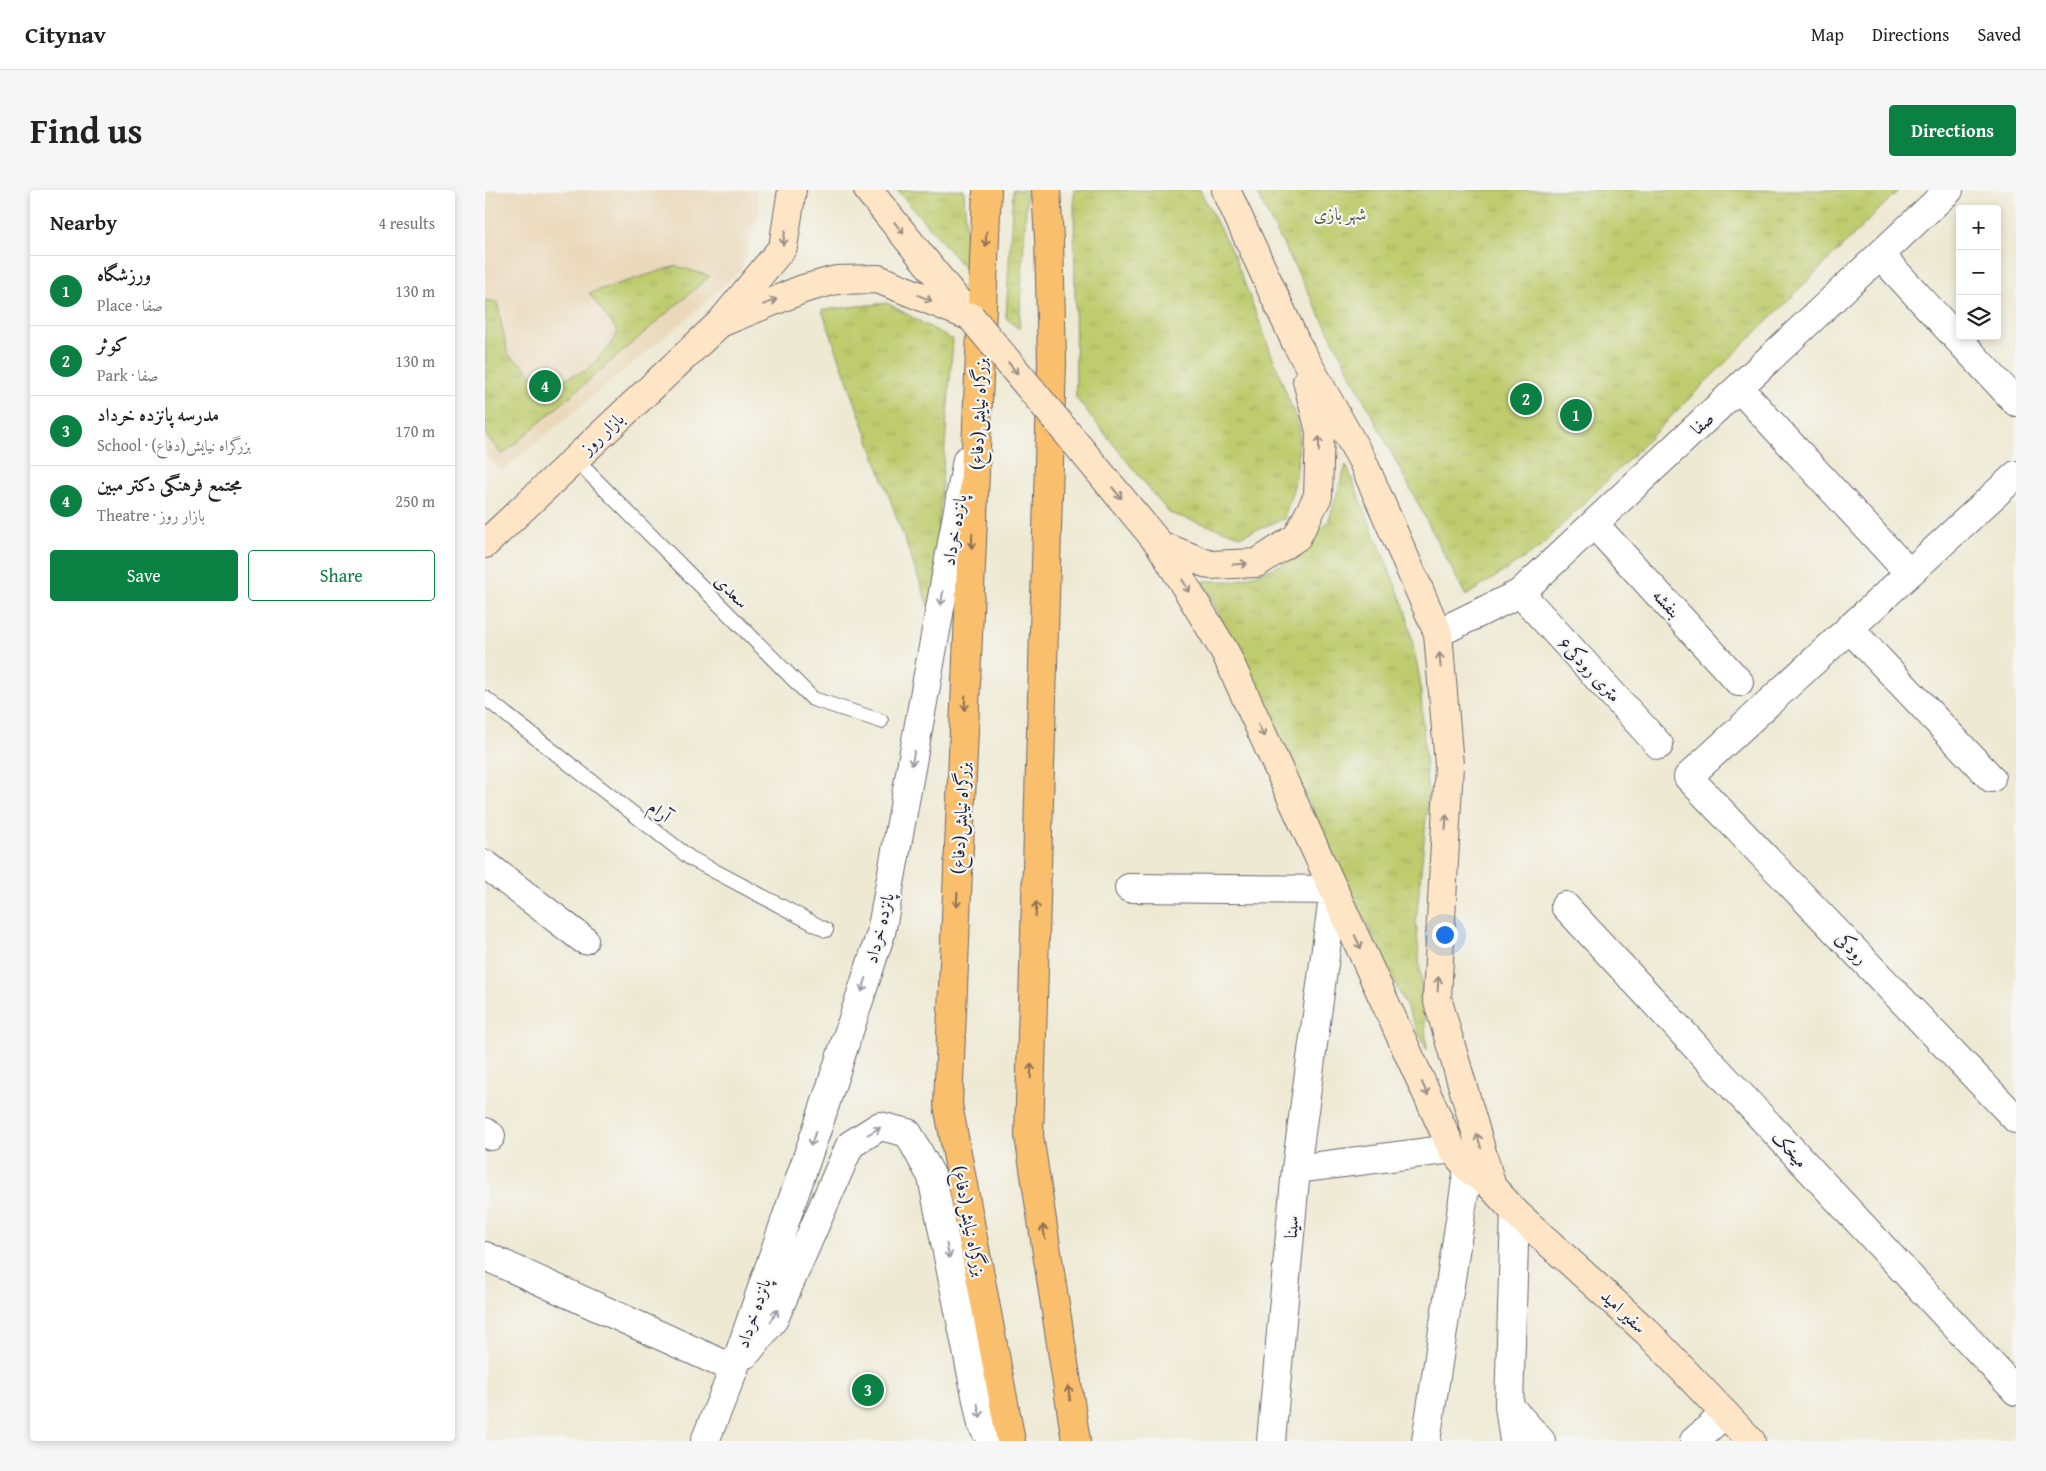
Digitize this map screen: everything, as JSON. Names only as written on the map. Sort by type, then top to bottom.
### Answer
[{"type":"highway","name":"بزرگراه نیایش(دفاع)","points":[[987,190],[948,1105],[1011,1441]]},
{"type":"highway","points":[[1046,190],[1052,362],[1029,1136],[1077,1441]]},
{"type":"main road","points":[[720,323],[783,247],[792,190]]},
{"type":"main road","points":[[868,190],[971,318],[1161,545],[1225,652],[1460,1158]]},
{"type":"main road","points":[[1225,190],[1296,343],[1361,460],[1438,633],[1449,764],[1437,998],[1492,1187]]},
{"type":"main road","points":[[720,323],[803,288],[836,280],[878,279],[971,318]]},
{"type":"main road","name":"بازار روز","points":[[485,544],[720,323]]},
{"type":"main road","points":[[1161,545],[1210,565],[1239,564],[1257,562],[1297,537],[1319,496],[1320,431],[1296,343]]},
{"type":"main road","name":"سفیر امید","points":[[1460,1158],[1492,1187],[1515,1212],[1648,1333],[1751,1441]]},
{"type":"street","name":"صفا","points":[[1438,633],[1520,593],[1949,190]]},
{"type":"street","points":[[1880,256],[2016,402]]},
{"type":"street","points":[[1739,388],[1909,573]]},
{"type":"street","name":"پانزده خرداد","points":[[705,1441],[734,1369],[819,1123],[881,933],[979,395]]},
{"type":"street","points":[[1991,778],[1849,628],[1909,573],[2012,485]]},
{"type":"street","name":"بنفشه","points":[[1594,524],[1739,682]]},
{"type":"street","name":"۶متری رودکی","points":[[1520,593],[1659,745]]},
{"type":"street","name":"رودکی","points":[[1849,628],[1688,776],[2016,1119]]},
{"type":"street","points":[[485,864],[584,940]]},
{"type":"street","points":[[1129,888],[1334,890]]},
{"type":"street","name":"سینا","points":[[1271,1441],[1296,1169],[1334,890]]},
{"type":"street","name":"میخک","points":[[1565,906],[2016,1392]]},
{"type":"street","points":[[485,1256],[734,1369],[774,1319],[850,1145],[881,1126],[909,1133],[932,1176],[982,1425],[992,1441]]},
{"type":"street","points":[[1296,1169],[1460,1158],[1426,1441]]},
{"type":"street","points":[[1514,1441],[1509,1406],[1515,1212]]},
{"type":"street","points":[[1509,1406],[1541,1441]]},
{"type":"street","points":[[1695,1441],[1725,1414]]},
{"type":"lane","name":"سعدی","points":[[575,459],[813,699],[881,721]]},
{"type":"lane","name":"آرام","points":[[485,698],[690,858],[826,930]]},
{"type":"shaded area","points":[[485,190],[755,190],[760,209],[741,270],[685,320],[501,472],[485,452]]},
{"type":"green space","points":[[897,190],[964,190],[968,272]]},
{"type":"green space","points":[[1013,190],[1026,190],[1027,192],[1019,329],[1006,318]]},
{"type":"green space","points":[[1074,190],[1200,190],[1235,258],[1300,429],[1296,479],[1284,519],[1241,536],[1169,513],[1076,398]]},
{"type":"green space","name":"شهر بازی","points":[[1255,190],[1899,190],[1538,549],[1466,596]]},
{"type":"green space","points":[[676,266],[710,276],[502,455],[485,434],[485,300],[497,302],[508,355],[523,365],[540,384],[556,384],[585,371],[609,347],[618,332],[589,293]]},
{"type":"green space","points":[[887,303],[953,340],[932,616],[822,310]]},
{"type":"green space","points":[[1346,465],[1406,611],[1420,680],[1428,800],[1416,921],[1427,1050],[1203,581],[1237,581],[1286,563],[1328,522]]},
{"type":"place","name":"مجتمع فرهنگی دکتر مبین","points":[[545,386]]},
{"type":"place","name":"کوثر","points":[[1526,399]]},
{"type":"place","name":"ورزشگاه","points":[[1576,415]]},
{"type":"place","name":"مدرسه پانزده خرداد","points":[[868,1390]]}]
